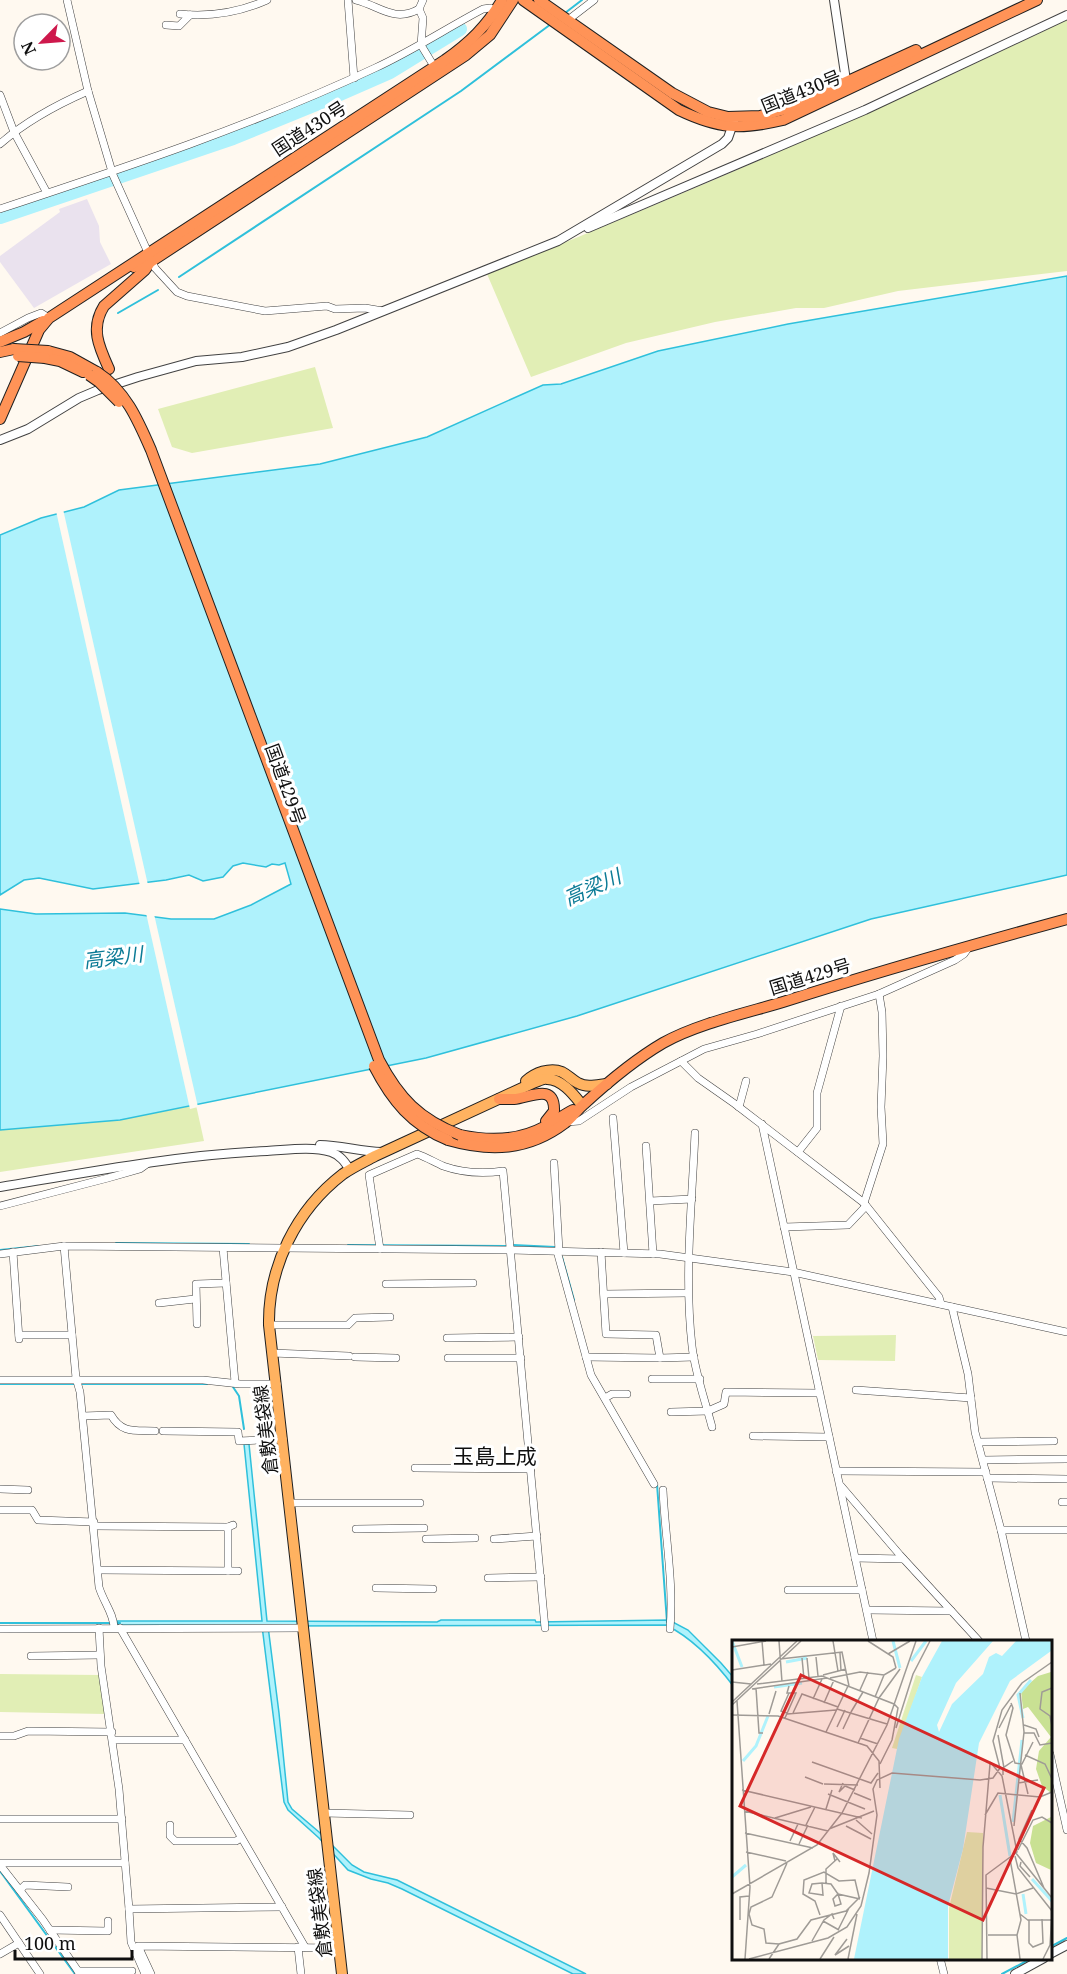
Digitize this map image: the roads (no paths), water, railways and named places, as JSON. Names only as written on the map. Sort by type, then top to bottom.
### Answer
[{"type":"highway","name":"国道430号","points":[[486,32],[502,0]]},
{"type":"highway","name":"国道430号","points":[[0,342],[49,318],[122,271],[149,257],[437,70],[486,32],[513,0]]},
{"type":"highway","name":"国道430号","points":[[524,0],[560,19],[692,105],[728,117],[734,122],[789,108],[847,86],[1037,0]]},
{"type":"highway","name":"国道430号","points":[[539,0],[560,19]]},
{"type":"highway","name":"国道430号","points":[[847,86],[1022,0]]},
{"type":"highway","name":"国道430号","points":[[128,403],[109,369],[96,337],[99,313],[145,270],[149,257]]},
{"type":"highway","name":"国道430号","points":[[0,419],[39,330],[49,318]]},
{"type":"highway","name":"国道429号","points":[[0,352],[47,354],[109,380],[128,403],[151,450],[379,1060],[394,1087],[429,1121],[460,1135],[484,1139],[508,1138],[545,1127],[582,1105]]},
{"type":"highway","name":"国道429号","points":[[0,359],[13,353]]},
{"type":"highway","name":"国道429号","points":[[93,374],[122,407],[145,454],[372,1063],[388,1092],[422,1127],[448,1140],[479,1148],[509,1147],[538,1139],[566,1122],[607,1084],[664,1042],[696,1029],[853,980],[1067,919]]},
{"type":"highway","points":[[500,1099],[515,1099],[543,1093],[549,1096],[554,1105],[554,1111],[544,1123],[508,1138]]},
{"type":"main road","points":[[515,1092],[530,1078],[540,1072],[550,1070],[560,1071],[586,1086],[607,1084]]},
{"type":"main road","name":"倉敷美袋線","points":[[342,1974],[269,1325],[268,1312],[274,1277],[284,1248],[303,1215],[320,1195],[350,1170],[533,1083],[547,1079],[561,1084],[573,1093],[582,1105]]},
{"type":"street","points":[[67,0],[88,91],[113,173],[149,257],[155,268],[177,292],[265,311],[327,306],[335,309],[365,308],[382,311]]},
{"type":"street","points":[[180,14],[211,15],[253,6],[267,0]]},
{"type":"street","points":[[348,0],[354,78]]},
{"type":"street","points":[[356,0],[390,14],[413,13],[419,9],[423,0]]},
{"type":"street","points":[[560,19],[594,0]]},
{"type":"street","points":[[834,0],[847,86]]},
{"type":"street","points":[[0,209],[113,173],[249,122],[354,78],[483,9],[490,8],[496,11]]},
{"type":"street","points":[[419,9],[423,18],[421,44],[437,70]]},
{"type":"street","points":[[166,25],[179,26],[190,15]]},
{"type":"street","points":[[471,15],[486,32]]},
{"type":"street","points":[[582,227],[590,228],[865,110],[1067,15]]},
{"type":"street","points":[[0,144],[45,112],[88,91]]},
{"type":"street","points":[[0,95],[14,132],[46,193]]},
{"type":"street","points":[[0,440],[28,429],[79,398],[128,380],[196,362],[259,355],[288,347],[558,241],[722,144],[734,122]]},
{"type":"street","points":[[0,333],[41,313],[49,318]]},
{"type":"street","points":[[566,1122],[579,1121],[631,1087],[704,1049],[879,994],[955,960],[964,954],[969,946]]},
{"type":"street","points":[[784,1227],[848,1225],[865,1204],[883,1144],[882,1012],[879,994]]},
{"type":"street","points":[[798,1152],[818,1128],[817,1093],[841,1006]]},
{"type":"street","points":[[681,1061],[698,1078],[762,1124],[865,1204],[939,1297],[941,1304]]},
{"type":"street","points":[[739,1107],[746,1081]]},
{"type":"street","points":[[614,1118],[624,1253]]},
{"type":"street","points":[[762,1124],[873,1640]]},
{"type":"street","points":[[695,1133],[687,1257],[688,1293],[692,1348],[712,1427]]},
{"type":"street","points":[[284,1150],[310,1145],[333,1145],[359,1151],[385,1152]]},
{"type":"street","points":[[646,1146],[653,1254]]},
{"type":"street","points":[[0,1187],[152,1162],[216,1154],[284,1150],[308,1149],[338,1154],[350,1170]]},
{"type":"street","points":[[380,1249],[369,1175],[417,1154],[444,1166],[470,1173],[503,1171],[545,1628]]},
{"type":"street","points":[[0,1206],[140,1169],[152,1162]]},
{"type":"street","points":[[554,1163],[558,1251],[589,1357],[591,1375],[607,1397],[654,1484]]},
{"type":"street","points":[[650,1201],[692,1199]]},
{"type":"street","points":[[64,1246],[102,1596],[116,1626],[282,1907],[301,1947],[301,1974]]},
{"type":"street","points":[[0,1254],[64,1246],[511,1250],[653,1254],[793,1272],[1067,1332]]},
{"type":"street","points":[[223,1248],[235,1382]]},
{"type":"street","points":[[13,1252],[19,1337],[72,1335]]},
{"type":"street","points":[[602,1252],[606,1334],[656,1335],[660,1358]]},
{"type":"street","points":[[197,1324],[196,1284],[226,1283]]},
{"type":"street","points":[[386,1284],[473,1283]]},
{"type":"street","points":[[604,1294],[688,1293]]},
{"type":"street","points":[[159,1303],[195,1299]]},
{"type":"street","points":[[952,1307],[968,1374],[978,1442],[1026,1640]]},
{"type":"street","points":[[269,1325],[348,1325],[355,1318],[390,1317]]},
{"type":"street","points":[[447,1338],[519,1337]]},
{"type":"street","points":[[272,1353],[396,1358]]},
{"type":"street","points":[[589,1357],[694,1357]]},
{"type":"street","points":[[448,1358],[521,1358]]},
{"type":"street","points":[[0,1380],[144,1379],[277,1384]]},
{"type":"street","points":[[652,1379],[700,1379]]},
{"type":"street","points":[[856,1390],[971,1398]]},
{"type":"street","points":[[670,1412],[708,1411],[724,1404],[726,1392],[819,1393]]},
{"type":"street","points":[[607,1397],[612,1394],[627,1394]]},
{"type":"street","points":[[83,1416],[111,1415],[117,1426],[128,1430],[238,1432],[239,1441],[283,1439]]},
{"type":"street","points":[[753,1436],[829,1437]]},
{"type":"street","points":[[978,1442],[1054,1441]]},
{"type":"street","points":[[983,1460],[1067,1459]]},
{"type":"street","points":[[415,1468],[531,1469]]},
{"type":"street","points":[[836,1471],[1067,1479]]},
{"type":"street","points":[[839,1484],[903,1559],[978,1640]]},
{"type":"street","points":[[0,1489],[28,1490]]},
{"type":"street","points":[[663,1490],[670,1576],[670,1629]]},
{"type":"street","points":[[290,1503],[420,1503]]},
{"type":"street","points":[[0,1510],[32,1510],[38,1520],[94,1524],[231,1526],[228,1571]]},
{"type":"street","points":[[356,1529],[424,1528]]},
{"type":"street","points":[[1001,1530],[1067,1530]]},
{"type":"street","points":[[494,1539],[537,1536]]},
{"type":"street","points":[[426,1539],[475,1538]]},
{"type":"street","points":[[855,1558],[903,1559]]},
{"type":"street","points":[[98,1570],[238,1571]]},
{"type":"street","points":[[488,1578],[541,1577]]},
{"type":"street","points":[[375,1588],[433,1589]]},
{"type":"street","points":[[789,1590],[862,1590]]},
{"type":"street","points":[[867,1610],[951,1611]]},
{"type":"street","points":[[0,1629],[116,1626],[302,1628]]},
{"type":"street","points":[[99,1628],[100,1655],[122,1819],[131,1942],[145,1974]]},
{"type":"street","points":[[31,1656],[100,1655]]},
{"type":"street","points":[[0,1736],[14,1736],[28,1731],[112,1732]]},
{"type":"street","points":[[113,1740],[185,1740]]},
{"type":"street","points":[[1052,1770],[1054,1786],[1067,1830]]},
{"type":"street","points":[[324,1814],[411,1815]]},
{"type":"street","points":[[0,1819],[122,1819]]},
{"type":"street","points":[[170,1825],[170,1836],[175,1841],[236,1841],[241,1838]]},
{"type":"street","points":[[0,1864],[125,1863]]},
{"type":"street","points":[[0,1864],[79,1972],[132,1971]]},
{"type":"street","points":[[20,1890],[25,1885],[68,1887]]},
{"type":"street","points":[[129,1909],[282,1907]]},
{"type":"street","points":[[0,1915],[40,1974]]},
{"type":"street","points":[[50,1930],[108,1931],[108,1921]]},
{"type":"street","points":[[0,1954],[19,1943]]},
{"type":"street","points":[[1052,1953],[1067,1945]]},
{"type":"street","points":[[151,1974],[138,1946],[339,1948]]},
{"type":"street","points":[[940,1959],[944,1974]]},
{"type":"street","points":[[1015,1974],[1042,1959]]},
{"type":"water","name":"高梁川","points":[[1067,276],[1067,875],[871,919],[577,1016],[426,1058],[120,1120],[0,1130],[0,909],[36,914],[125,913],[171,919],[214,919],[251,905],[291,884],[285,863],[266,867],[243,863],[233,866],[223,877],[203,881],[189,875],[93,889],[39,878],[24,880],[0,895],[0,535],[41,518],[84,507],[119,490],[320,464],[427,437],[543,385],[561,384],[658,351],[788,324]]},
{"type":"water","points":[[244,1444],[249,1444],[267,1621],[669,1620],[688,1630],[721,1663],[732,1676],[732,1684],[704,1652],[686,1637],[666,1625],[268,1626],[288,1802],[292,1809],[352,1865],[364,1872],[397,1880],[586,1974],[573,1974],[402,1889],[348,1870],[319,1838],[288,1810],[284,1802],[262,1626],[119,1625],[117,1621],[262,1621]]},
{"type":"waterway","points":[[565,13],[582,0]]},
{"type":"waterway","points":[[179,277],[461,91],[551,24]]},
{"type":"waterway","points":[[0,217],[233,138],[326,100],[390,72],[460,29]]},
{"type":"waterway","points":[[118,313],[158,290]]},
{"type":"waterway","points":[[116,1243],[249,1244]]},
{"type":"waterway","points":[[348,1245],[506,1246]]},
{"type":"waterway","points":[[513,1245],[555,1247]]},
{"type":"waterway","points":[[0,1250],[39,1246]]},
{"type":"waterway","points":[[562,1257],[574,1300]]},
{"type":"waterway","points":[[0,1384],[75,1384]]},
{"type":"waterway","points":[[81,1384],[207,1384]]},
{"type":"waterway","points":[[233,1387],[239,1396],[244,1429]]},
{"type":"waterway","points":[[657,1484],[667,1622]]},
{"type":"waterway","points":[[0,1623],[120,1623]]},
{"type":"waterway","points":[[0,1871],[75,1974]]},
{"type":"waterway","points":[[1052,1946],[1067,1938]]},
{"type":"waterway","points":[[1002,1974],[1030,1959]]},
{"type":"district","name":"玉島上成","points":[[495,1456]]}]
